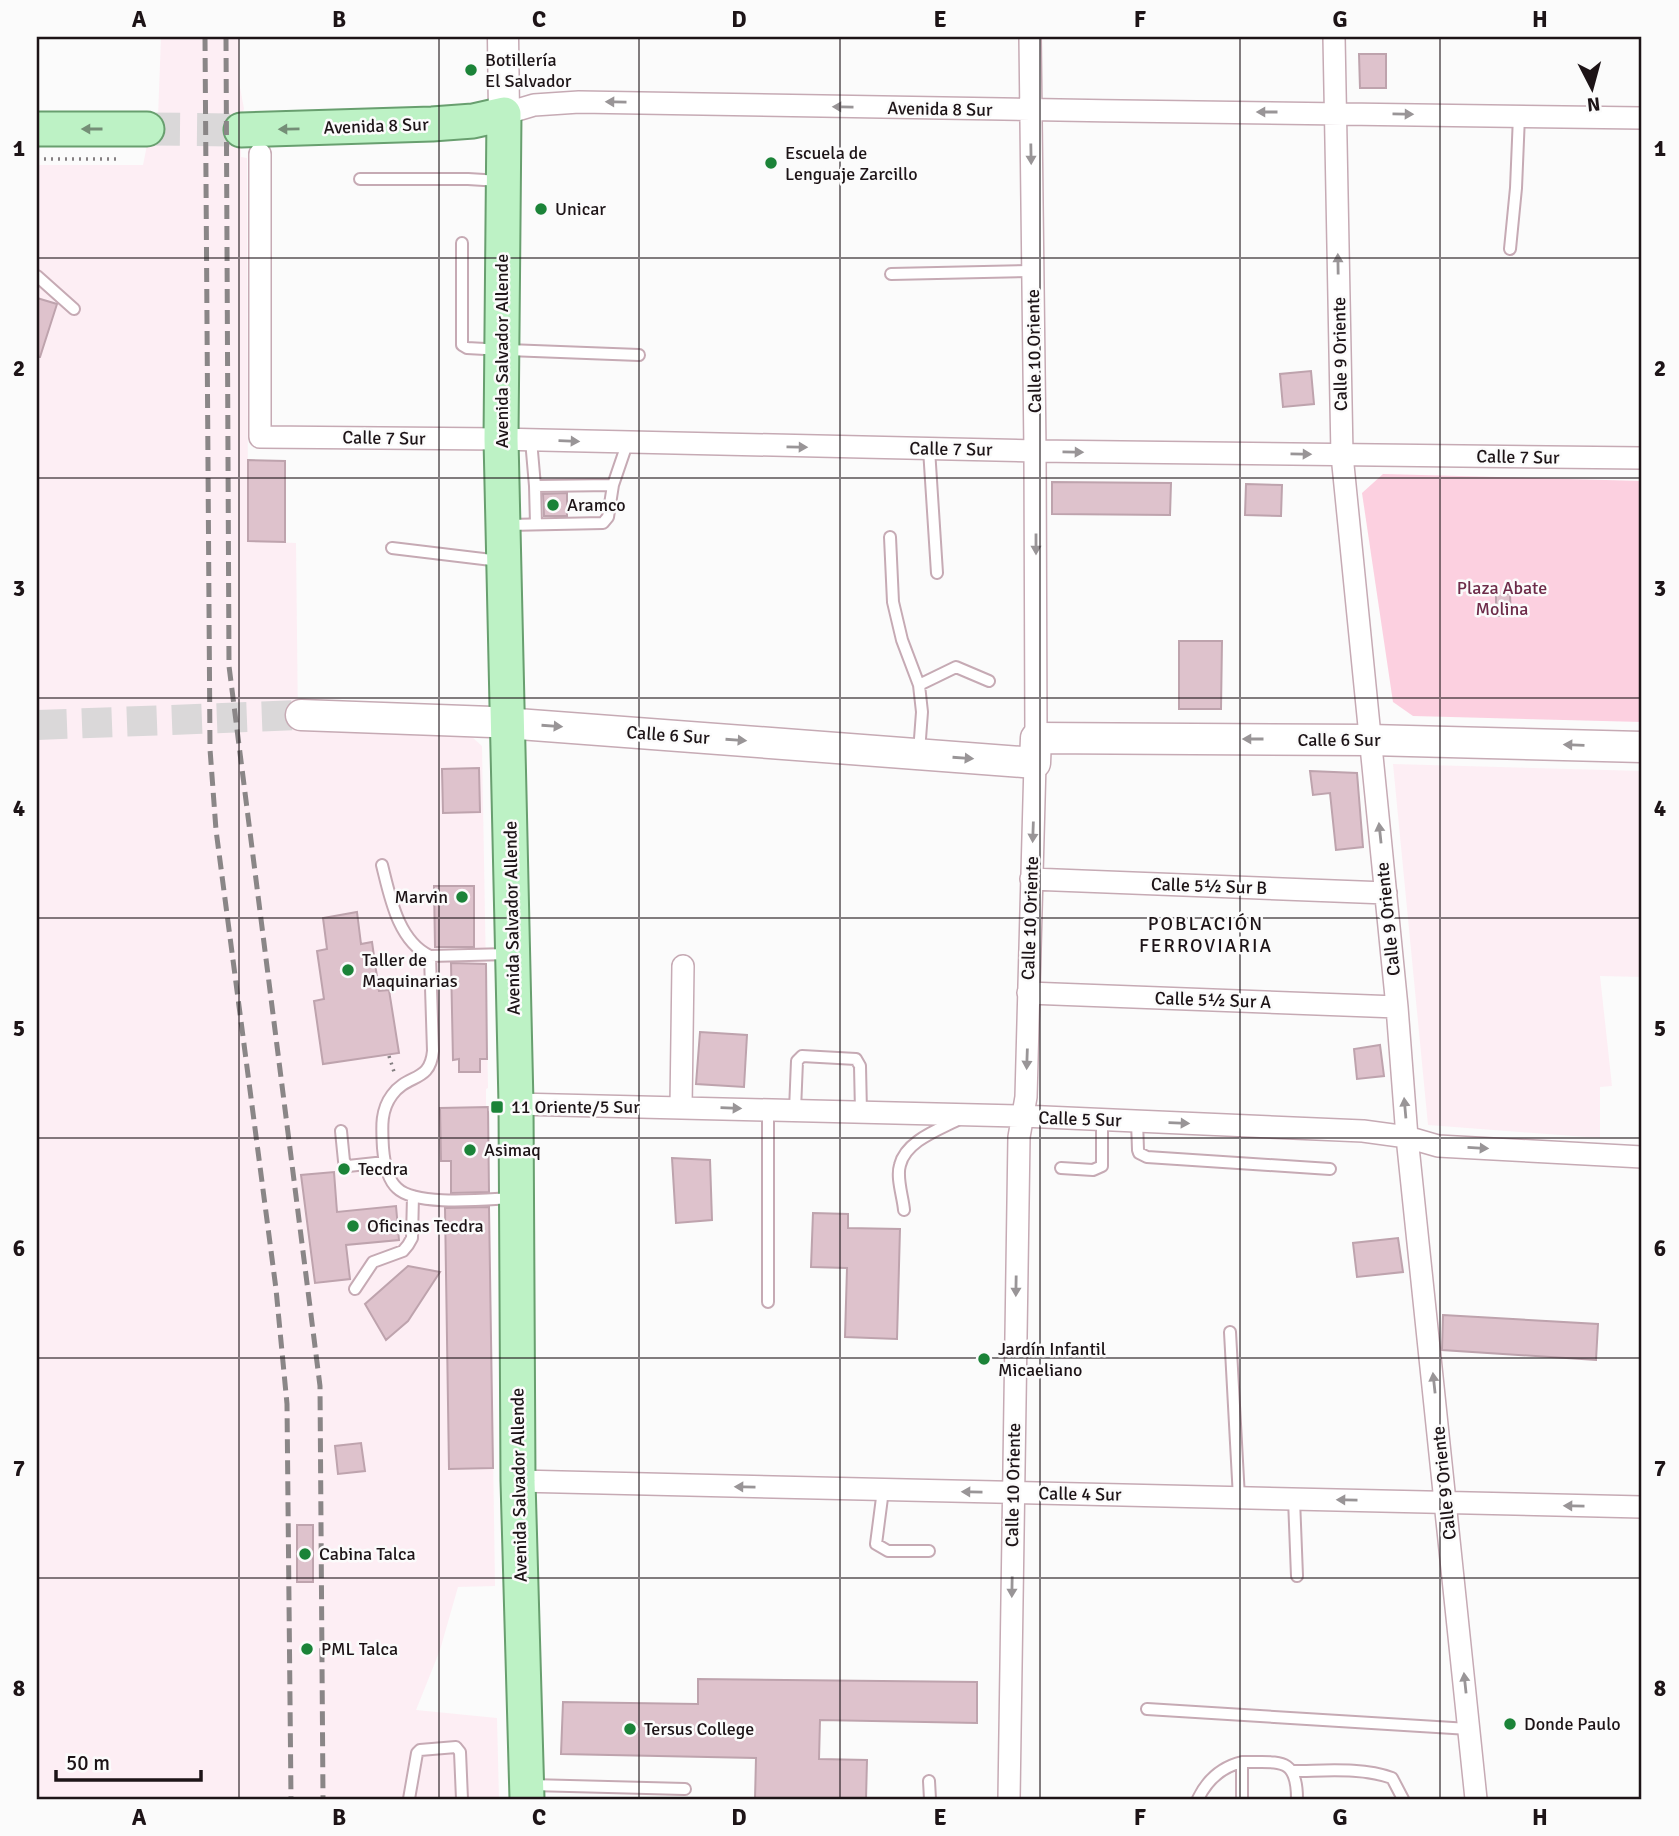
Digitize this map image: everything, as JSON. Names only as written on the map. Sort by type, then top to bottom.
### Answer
[{"type":"main road","name":"Avenida 8 Sur","points":[[250,142],[473,121],[504,114]]},
{"type":"main road","name":"Avenida Salvador Allende","points":[[504,114],[502,349],[516,439],[520,525],[505,561],[516,1104],[518,1481],[527,1792]]},
{"type":"main road","points":[[37,130],[147,129]]},
{"type":"street","name":"Avenida Salvador Allende","points":[[503,37],[504,114]]},
{"type":"street","name":"Calle 10 Oriente","points":[[1009,1799],[1019,1137],[1026,1097],[1035,751],[1035,451],[1030,37]]},
{"type":"street","name":"Calle 9 Oriente","points":[[1334,37],[1342,455],[1397,1007],[1407,1137],[1476,1799]]},
{"type":"street","name":"Avenida 8 Sur","points":[[504,114],[534,106],[579,102],[1031,111],[1335,112],[1642,118]]},
{"type":"street","name":"Calle 7 Sur","points":[[250,142],[260,437],[516,439],[627,444],[1035,451],[1642,458]]},
{"type":"street","name":"Calle 6 Sur","points":[[301,715],[509,723],[918,755],[1370,740],[1642,747]]},
{"type":"street","name":"Calle 5½ Sur B","points":[[1031,879],[1386,893]]},
{"type":"street","points":[[681,1107],[683,966]]},
{"type":"street","name":"Calle 5½ Sur A","points":[[1028,993],[1397,1007]]},
{"type":"street","name":"Calle 5 Sur","points":[[516,1104],[1022,1116],[1363,1130],[1407,1137],[1438,1146],[1642,1157]]},
{"type":"street","name":"Calle 4 Sur","points":[[518,1481],[1642,1507]]},
{"type":"lane","points":[[1510,249],[1519,116]]},
{"type":"lane","points":[[360,179],[503,181]]},
{"type":"lane","points":[[462,243],[461,345],[467,348],[639,355]]},
{"type":"lane","points":[[891,274],[1032,271]]},
{"type":"lane","points":[[37,276],[74,309]]},
{"type":"lane","points":[[516,439],[535,486],[520,525],[603,523],[608,517],[613,485],[627,444]]},
{"type":"lane","points":[[929,449],[937,573]]},
{"type":"lane","points":[[535,486],[613,485]]},
{"type":"lane","points":[[890,537],[894,603],[902,640],[919,685],[922,712],[918,755]]},
{"type":"lane","points":[[392,548],[505,561]]},
{"type":"lane","points":[[919,685],[956,667],[989,681]]},
{"type":"lane","points":[[382,865],[390,900],[412,943],[430,956],[495,956],[513,953]]},
{"type":"lane","points":[[430,956],[432,1064],[428,1071],[416,1076],[393,1093],[387,1103],[382,1123],[385,1162],[395,1187],[413,1196],[438,1199],[517,1198]]},
{"type":"lane","points":[[795,1110],[797,1061],[802,1056],[856,1059],[860,1066],[861,1112]]},
{"type":"lane","points":[[768,1110],[768,1302]]},
{"type":"lane","points":[[904,1210],[899,1172],[901,1161],[917,1142],[967,1115]]},
{"type":"lane","points":[[1061,1168],[1093,1170],[1102,1166],[1102,1119]]},
{"type":"lane","points":[[1137,1121],[1138,1150],[1147,1157],[1330,1169]]},
{"type":"lane","points":[[341,1131],[344,1161],[348,1166],[385,1162]]},
{"type":"lane","points":[[355,1289],[373,1262],[403,1251],[408,1245],[412,1238],[413,1196]]},
{"type":"lane","points":[[1230,1332],[1239,1498]]},
{"type":"lane","points":[[883,1490],[876,1544],[888,1551],[929,1551]]},
{"type":"lane","points":[[1294,1499],[1297,1576]]},
{"type":"lane","points":[[1147,1709],[1469,1729]]},
{"type":"lane","points":[[410,1799],[416,1753],[420,1750],[456,1747],[460,1752],[462,1799]]},
{"type":"lane","points":[[1241,1799],[1242,1762]]},
{"type":"lane","points":[[1198,1799],[1218,1773],[1228,1765],[1242,1762],[1282,1763],[1292,1771],[1297,1780],[1297,1799]]},
{"type":"lane","points":[[1292,1771],[1381,1774],[1392,1778],[1404,1799]]},
{"type":"lane","points":[[929,1781],[930,1799]]},
{"type":"lane","points":[[527,1792],[685,1788]]},
{"type":"path","points":[[37,159],[120,159]]},
{"type":"shaded area","points":[[161,37],[239,37],[239,82],[244,109],[241,117],[241,157],[247,158],[248,541],[296,543],[298,725],[472,737],[482,746],[495,1586],[458,1587],[440,1650],[416,1710],[497,1718],[499,1799],[37,1799],[37,165],[143,165],[147,145],[158,117]]},
{"type":"shaded area","points":[[1393,764],[1642,771],[1642,977],[1600,976],[1612,1086],[1600,1087],[1600,1138],[1428,1125]]},
{"type":"green space","name":"Plaza Abate Molina","points":[[1383,474],[1642,481],[1642,722],[1413,716],[1393,702],[1362,493]]},
{"type":"building","points":[[1359,54],[1386,54],[1386,88],[1360,88]]},
{"type":"building","points":[[37,298],[57,304],[40,357],[37,357]]},
{"type":"building","points":[[1311,371],[1314,404],[1283,407],[1280,374]]},
{"type":"building","points":[[248,460],[285,461],[285,542],[248,541]]},
{"type":"building","points":[[1052,482],[1171,483],[1170,515],[1052,514]]},
{"type":"building","points":[[1246,484],[1282,485],[1281,516],[1245,515]]},
{"type":"building","name":"Aramco","points":[[567,493],[567,516],[544,516],[543,494]]},
{"type":"building","points":[[1496,593],[1510,594],[1511,616],[1496,616]]},
{"type":"building","points":[[1179,641],[1222,641],[1221,709],[1179,709]]},
{"type":"building","points":[[479,768],[480,812],[443,813],[442,769]]},
{"type":"building","points":[[1310,771],[1357,773],[1363,847],[1336,850],[1330,793],[1313,795]]},
{"type":"building","points":[[434,886],[474,886],[474,947],[435,947]]},
{"type":"building","name":"Taller de Maquinarias","points":[[357,912],[361,944],[372,942],[379,991],[389,990],[399,1053],[323,1064],[314,1001],[324,999],[317,951],[327,949],[323,918]]},
{"type":"building","points":[[451,963],[486,964],[487,1059],[480,1059],[480,1072],[459,1072],[459,1059],[453,1060]]},
{"type":"building","points":[[700,1032],[747,1035],[744,1087],[696,1084]]},
{"type":"building","points":[[1380,1045],[1384,1076],[1357,1079],[1354,1049]]},
{"type":"building","points":[[488,1107],[489,1192],[451,1193],[451,1161],[441,1161],[440,1108]]},
{"type":"building","points":[[672,1158],[710,1160],[712,1220],[676,1223]]},
{"type":"building","name":"Oficinas Tecdra","points":[[334,1172],[337,1212],[396,1206],[399,1240],[346,1245],[350,1279],[315,1283],[301,1175]]},
{"type":"building","points":[[489,1207],[493,1468],[449,1469],[445,1208]]},
{"type":"building","points":[[813,1213],[848,1214],[848,1228],[900,1229],[897,1339],[845,1337],[847,1268],[811,1267]]},
{"type":"building","points":[[1398,1238],[1403,1272],[1357,1277],[1353,1243]]},
{"type":"building","points":[[408,1266],[440,1272],[408,1321],[386,1340],[365,1304]]},
{"type":"building","points":[[1443,1315],[1598,1324],[1596,1360],[1442,1350]]},
{"type":"building","points":[[361,1443],[365,1471],[338,1474],[335,1446]]},
{"type":"building","name":"Cabina Talca","points":[[297,1525],[313,1525],[313,1582],[297,1582]]},
{"type":"building","points":[[698,1679],[977,1682],[977,1723],[820,1720],[819,1759],[867,1760],[866,1799],[755,1799],[756,1758],[561,1754],[563,1702],[698,1704]]},
{"type":"tunnel","points":[[147,129],[241,130]]},
{"type":"tunnel","points":[[37,725],[301,715]]},
{"type":"railway","points":[[205,37],[210,749],[216,830],[276,1289],[287,1404],[291,1799]]},
{"type":"railway","points":[[226,37],[229,666],[320,1386],[323,1799]]},
{"type":"place","name":"Botillería El Salvador","points":[[471,70]]},
{"type":"place","name":"Escuela de Lenguaje Zarcillo","points":[[771,163]]},
{"type":"place","name":"Unicar","points":[[541,209]]},
{"type":"place","name":"Aramco","points":[[553,505]]},
{"type":"place","name":"Marvin","points":[[462,897]]},
{"type":"place","name":"Taller de Maquinarias","points":[[348,970]]},
{"type":"place","name":"11 Oriente/5 Sur","points":[[497,1107]]},
{"type":"place","name":"Asimaq","points":[[470,1150]]},
{"type":"place","name":"Tecdra","points":[[344,1169]]},
{"type":"place","name":"Oficinas Tecdra","points":[[353,1226]]},
{"type":"place","name":"Jardín Infantil Micaeliano","points":[[984,1359]]},
{"type":"place","name":"Cabina Talca","points":[[305,1554]]},
{"type":"place","name":"PML Talca","points":[[307,1649]]},
{"type":"place","name":"Donde Paulo","points":[[1510,1724]]},
{"type":"place","name":"Tersus College","points":[[630,1729]]},
{"type":"district","name":"POBLACIÓN FERROVIARIA","points":[[1206,934]]}]
